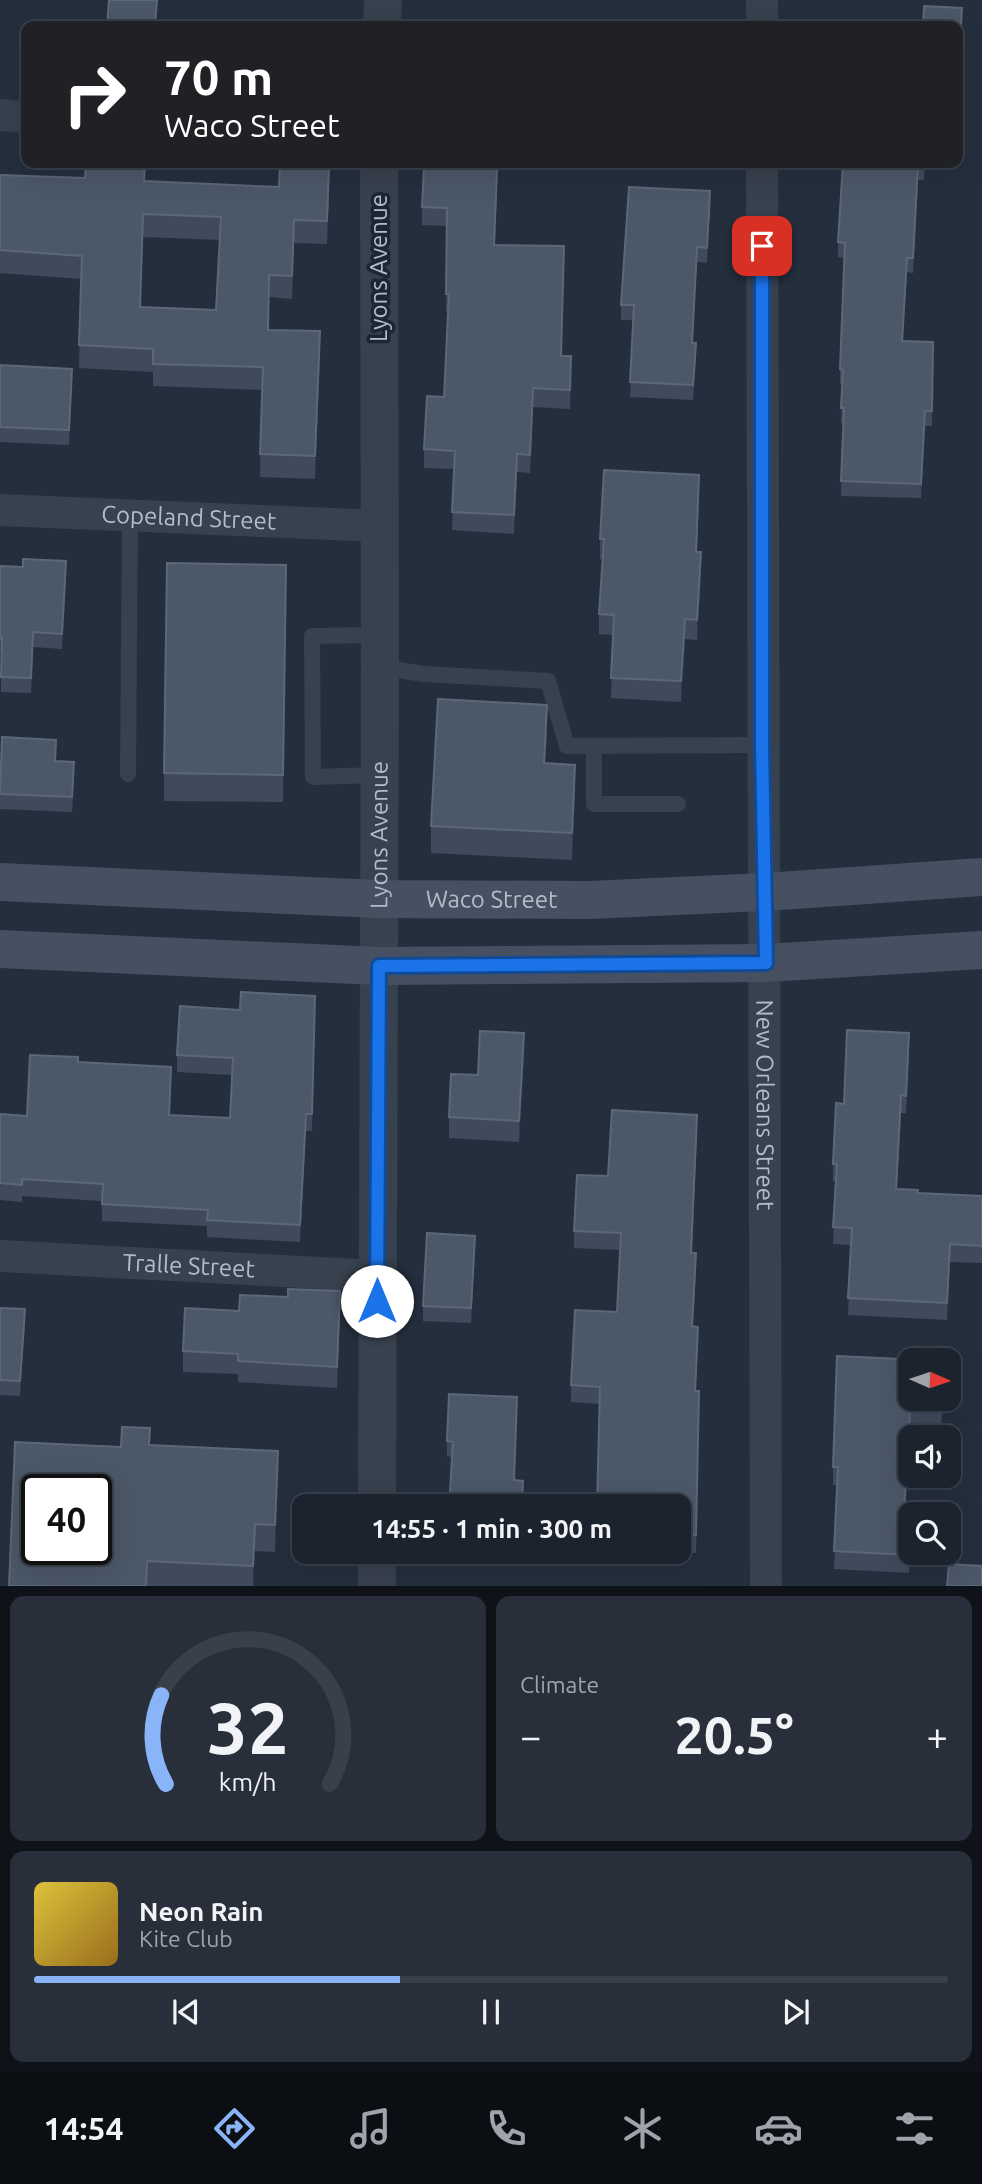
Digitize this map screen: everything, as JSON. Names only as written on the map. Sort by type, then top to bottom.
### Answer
[{"type":"main road","name":"Waco Street","points":[[0,882],[378,899],[589,900],[765,892],[982,877]]},
{"type":"main road","points":[[0,949],[379,966],[766,963],[982,950]]},
{"type":"street","points":[[382,21],[383,0]]},
{"type":"street","points":[[762,0],[762,21]]},
{"type":"street","points":[[0,115],[21,117]]},
{"type":"street","name":"Lyons Avenue","points":[[377,1494],[379,168]]},
{"type":"street","name":"New Orleans Street","points":[[762,168],[766,1586]]},
{"type":"street","name":"Copeland Street","points":[[0,510],[379,526]]},
{"type":"street","name":"Tralle Street","points":[[0,1256],[377,1276]]},
{"type":"street","points":[[377,1564],[377,1586]]},
{"type":"lane","points":[[128,774],[130,517]]},
{"type":"lane","points":[[378,775],[313,776],[312,636],[379,651],[424,674],[548,681],[567,746],[762,745]]},
{"type":"lane","points":[[594,746],[594,804],[678,804]]},
{"type":"building","points":[[109,0],[157,0],[155,21],[107,21]]},
{"type":"building","points":[[924,6],[962,8],[961,21],[923,21]]},
{"type":"building","points":[[86,168],[145,168],[144,181],[279,187],[280,168],[329,168],[327,221],[294,220],[292,276],[269,275],[268,330],[320,331],[315,456],[260,454],[263,367],[153,364],[153,349],[79,345],[82,256],[0,250],[0,175],[85,178]],"holes":[[[143,214],[221,217],[216,310],[140,307]]]},
{"type":"building","points":[[424,168],[497,169],[494,245],[564,246],[561,356],[571,356],[570,390],[533,388],[530,455],[517,454],[514,515],[452,512],[455,451],[424,449],[427,396],[444,397],[449,294],[446,294],[447,208],[422,207]]},
{"type":"building","points":[[843,168],[918,168],[913,258],[907,258],[902,341],[933,342],[932,411],[925,411],[921,484],[841,481],[844,408],[841,408],[843,370],[840,369],[845,243],[838,242]]},
{"type":"building","points":[[629,187],[710,191],[707,248],[697,247],[692,343],[696,343],[693,385],[630,382],[634,305],[621,305]]},
{"type":"building","points":[[0,365],[72,369],[69,430],[0,427]]},
{"type":"building","points":[[604,470],[699,475],[696,552],[701,552],[697,620],[685,619],[681,681],[611,678],[614,615],[599,614],[604,539],[600,539]]},
{"type":"building","points":[[23,559],[66,561],[62,634],[33,632],[31,678],[1,677],[0,566],[23,567]]},
{"type":"building","points":[[167,563],[286,565],[283,775],[164,773]]},
{"type":"building","points":[[438,699],[547,705],[544,763],[575,765],[572,833],[431,826]]},
{"type":"building","points":[[2,737],[56,740],[55,761],[74,762],[72,797],[0,794]]},
{"type":"building","points":[[241,992],[315,996],[312,1114],[306,1114],[300,1225],[207,1220],[208,1210],[102,1204],[103,1184],[22,1179],[22,1185],[0,1183],[0,1114],[27,1116],[30,1055],[78,1057],[78,1062],[171,1067],[169,1115],[230,1118],[233,1058],[177,1055],[180,1006],[240,1010]]},
{"type":"building","points":[[847,1030],[909,1033],[906,1096],[901,1095],[896,1189],[918,1190],[917,1193],[982,1196],[982,1246],[950,1244],[947,1303],[848,1298],[852,1228],[833,1227],[837,1164],[833,1164],[836,1103],[844,1104]]},
{"type":"building","points":[[480,1031],[524,1033],[519,1121],[449,1117],[451,1074],[478,1075]]},
{"type":"building","points":[[612,1110],[697,1115],[691,1253],[696,1253],[692,1326],[698,1327],[695,1391],[699,1391],[696,1535],[691,1535],[691,1494],[597,1494],[600,1387],[571,1385],[575,1310],[617,1312],[621,1233],[574,1231],[577,1175],[608,1176]]},
{"type":"building","points":[[427,1233],[475,1236],[471,1308],[423,1306]]},
{"type":"building","points":[[288,1289],[340,1291],[337,1367],[238,1361],[238,1354],[183,1351],[185,1308],[239,1311],[240,1295],[288,1297]]},
{"type":"building","points":[[0,1308],[25,1309],[20,1381],[0,1380]]},
{"type":"building","points":[[837,1356],[898,1359],[898,1411],[910,1411],[909,1425],[898,1425],[898,1488],[905,1488],[905,1502],[898,1502],[898,1554],[834,1551],[838,1467],[833,1467]]},
{"type":"building","points":[[449,1394],[517,1397],[514,1480],[523,1481],[522,1494],[450,1494],[453,1442],[447,1441]]},
{"type":"building","points":[[122,1427],[150,1428],[149,1445],[278,1451],[275,1525],[255,1524],[253,1566],[147,1561],[146,1586],[9,1586],[15,1442],[121,1447]]},
{"type":"building","points":[[949,1565],[982,1566],[982,1586],[947,1586]]},
{"type":"route","points":[[377,1301],[379,966],[766,963],[762,745],[762,246]]}]
